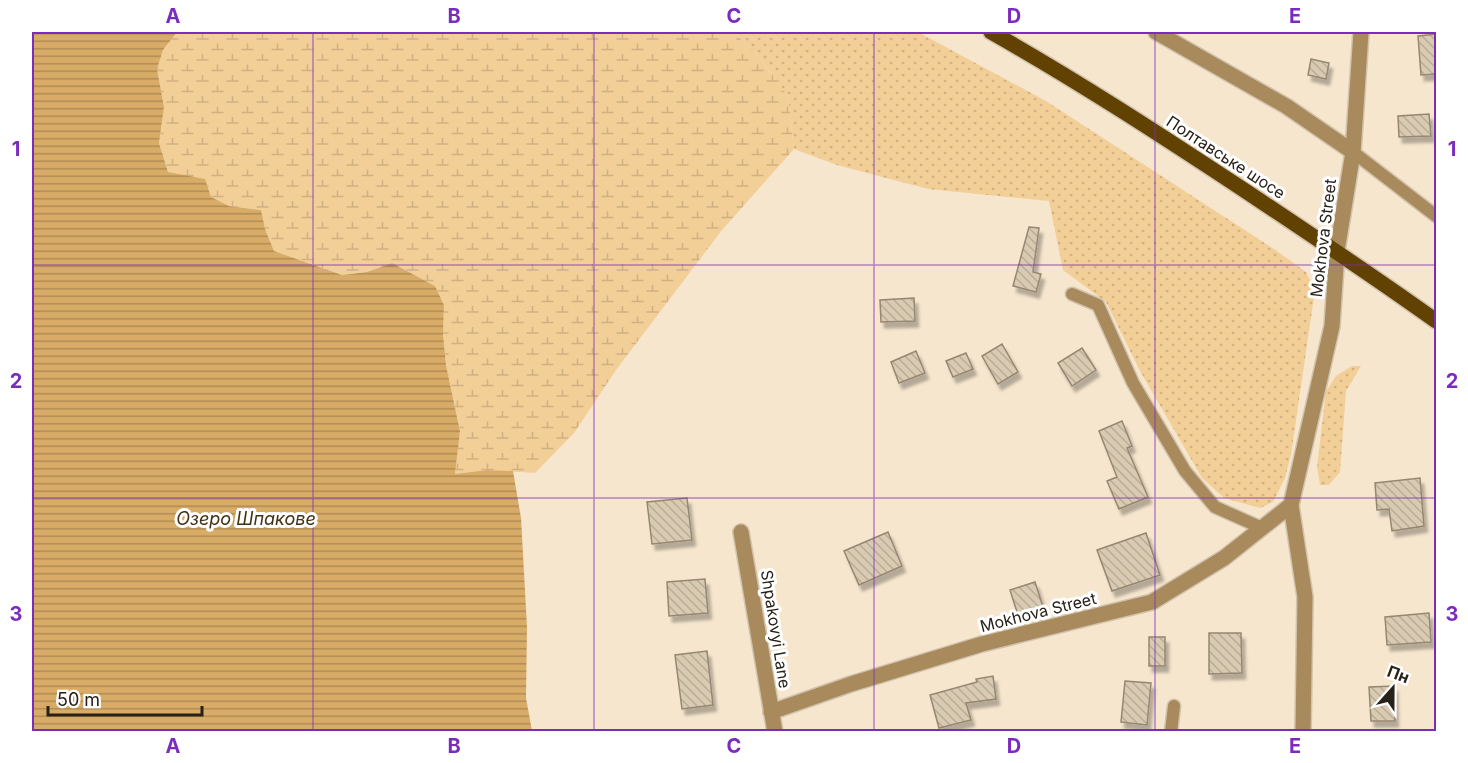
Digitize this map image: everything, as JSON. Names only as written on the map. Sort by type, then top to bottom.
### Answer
[{"type":"main road","name":"Полтавське шосе","points":[[991,32],[1077,82],[1337,251],[1437,321]]},
{"type":"street","points":[[1156,32],[1286,106],[1353,152]]},
{"type":"street","name":"Mokhova Street","points":[[1303,732],[1305,597],[1291,504],[1332,326],[1337,251],[1353,152],[1360,32]]},
{"type":"street","name":"Mokhova Street","points":[[771,712],[851,684],[982,644],[1152,602],[1224,558],[1291,504]]},
{"type":"street","name":"Shpakovyi Lane","points":[[741,532],[775,732]]},
{"type":"lane","points":[[1353,152],[1437,216]]},
{"type":"lane","points":[[1071,294],[1098,305],[1133,383],[1185,471],[1215,507],[1262,528]]},
{"type":"lane","points":[[1171,732],[1174,706]]},
{"type":"green space","points":[[177,32],[733,32],[755,52],[788,96],[794,149],[722,230],[616,370],[574,433],[535,473],[487,470],[455,474],[460,430],[446,365],[443,334],[444,305],[435,286],[392,263],[367,272],[342,275],[274,251],[260,210],[229,206],[210,197],[186,177],[168,172],[159,143],[164,107],[157,69],[163,50]]},
{"type":"green space","points":[[733,32],[918,32],[1046,101],[1306,272],[1315,290],[1291,455],[1285,478],[1273,502],[1260,508],[1224,498],[1202,478],[1140,371],[1106,302],[1063,270],[1049,201],[928,189],[837,165],[794,149],[788,96],[755,52]]},
{"type":"green space","points":[[1352,366],[1361,366],[1346,391],[1340,472],[1329,485],[1320,485],[1317,467],[1326,391],[1336,376]]},
{"type":"water","name":"Озеро Шпакове","points":[[32,32],[177,32],[163,50],[157,69],[164,107],[159,143],[168,172],[205,179],[211,197],[229,206],[261,210],[265,229],[274,251],[342,275],[367,272],[392,263],[435,286],[444,305],[443,334],[446,365],[460,431],[455,474],[487,470],[513,471],[521,518],[527,627],[526,698],[532,731],[32,731]]},
{"type":"building","points":[[1437,34],[1437,74],[1421,75],[1418,36]]},
{"type":"building","points":[[1311,59],[1329,63],[1326,79],[1308,75]]},
{"type":"building","points":[[1429,114],[1431,136],[1399,137],[1398,116]]},
{"type":"building","points":[[1029,227],[1039,228],[1033,272],[1041,274],[1036,292],[1013,286]]},
{"type":"building","points":[[914,298],[915,321],[881,322],[880,300]]},
{"type":"building","points":[[1002,344],[1018,372],[998,384],[982,356]]},
{"type":"building","points":[[1082,348],[1096,370],[1072,386],[1058,363]]},
{"type":"building","points":[[916,351],[925,373],[899,383],[891,362]]},
{"type":"building","points":[[966,353],[973,369],[953,377],[946,361]]},
{"type":"building","points":[[1122,421],[1132,446],[1127,448],[1148,497],[1119,509],[1107,481],[1117,477],[1099,431]]},
{"type":"building","points":[[1420,478],[1424,526],[1392,531],[1389,509],[1377,510],[1375,483]]},
{"type":"building","points":[[687,498],[692,540],[652,544],[647,502]]},
{"type":"building","points":[[888,532],[902,566],[859,585],[844,551]]},
{"type":"building","points":[[1146,533],[1160,575],[1112,591],[1097,550]]},
{"type":"building","points":[[705,579],[708,613],[669,616],[667,582]]},
{"type":"building","points":[[1035,582],[1043,607],[1018,615],[1010,590]]},
{"type":"building","points":[[1429,613],[1431,642],[1387,645],[1385,617]]},
{"type":"building","points":[[1209,633],[1241,633],[1242,673],[1209,674]]},
{"type":"building","points":[[1149,637],[1165,637],[1165,666],[1149,666]]},
{"type":"building","points":[[707,651],[713,705],[682,709],[675,655]]},
{"type":"building","points":[[993,676],[996,699],[966,703],[971,720],[939,728],[930,695],[977,682],[976,679]]},
{"type":"building","points":[[1125,681],[1151,683],[1147,725],[1121,722]]},
{"type":"building","points":[[1394,686],[1395,721],[1371,721],[1369,687]]}]
